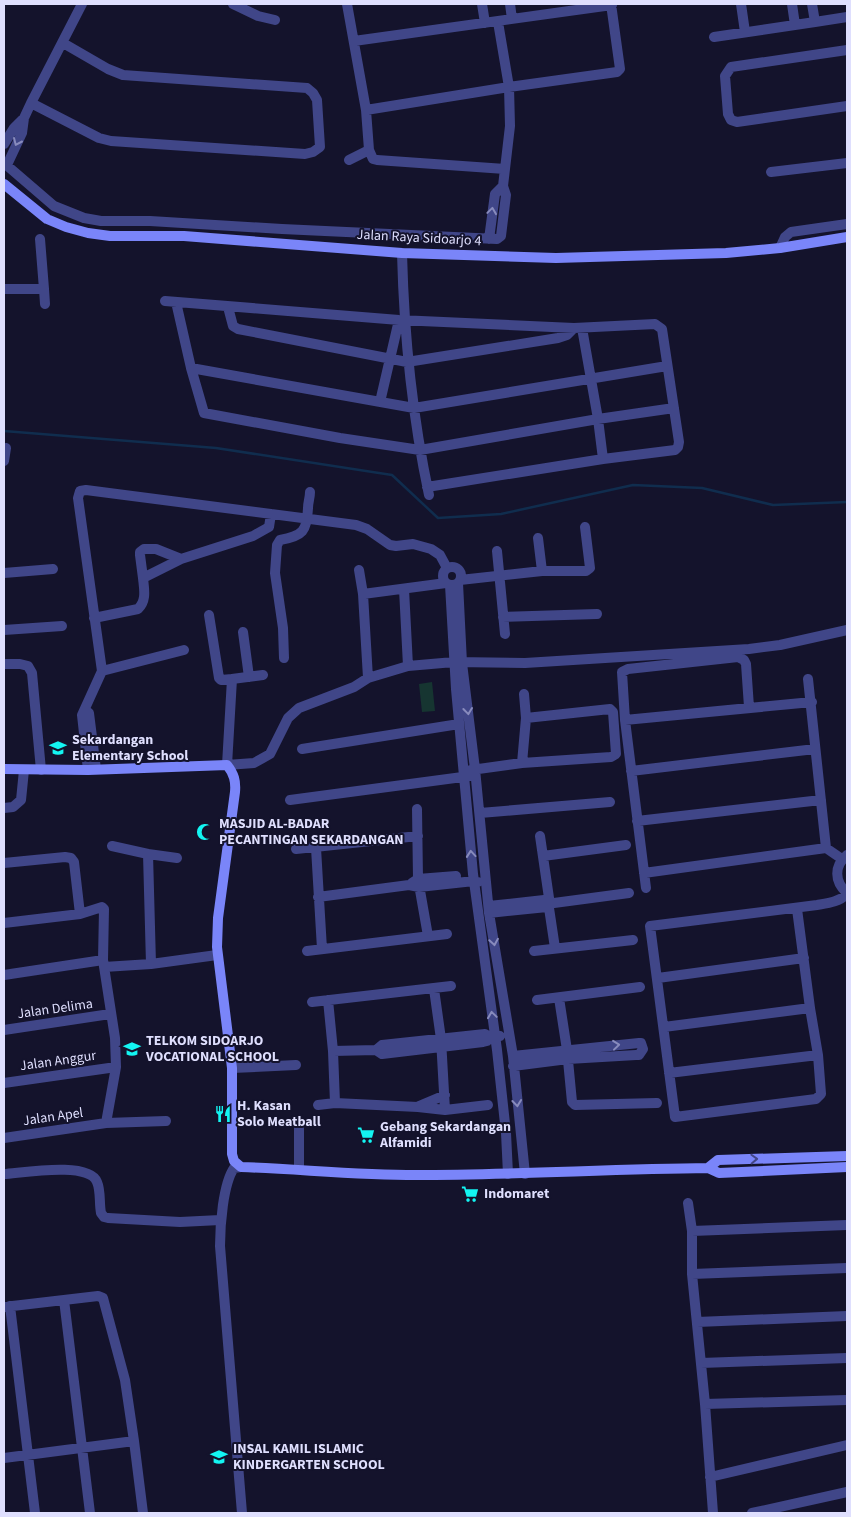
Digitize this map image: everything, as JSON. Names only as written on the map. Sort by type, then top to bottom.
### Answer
[{"type":"street","points":[[82,4],[30,102],[24,118],[22,133],[5,164],[54,206],[84,218],[101,221],[150,221],[454,238],[497,239],[501,236],[506,195],[503,186],[510,126],[509,87],[498,22]]},
{"type":"street","points":[[233,4],[258,16],[275,20]]},
{"type":"street","points":[[347,4],[366,110],[369,150],[373,158],[377,160],[505,169]]},
{"type":"street","points":[[482,4],[485,23]]},
{"type":"street","points":[[510,4],[512,19]]},
{"type":"street","points":[[354,41],[498,22],[612,4],[620,69],[617,72],[366,110]]},
{"type":"street","points":[[741,4],[745,32]]},
{"type":"street","points":[[792,4],[795,25]]},
{"type":"street","points":[[812,4],[815,22]]},
{"type":"street","points":[[714,37],[847,17]]},
{"type":"street","points":[[30,102],[99,138],[111,142],[305,154],[313,152],[320,147],[317,100],[313,93],[306,88],[122,75],[63,42]]},
{"type":"street","points":[[847,50],[731,67],[726,76],[728,114],[731,120],[737,122],[847,106]]},
{"type":"street","points":[[4,144],[14,128],[24,118]]},
{"type":"street","points":[[349,160],[369,150]]},
{"type":"street","points":[[771,172],[847,163]]},
{"type":"street","name":"Jalan Raya Sidoarjo 4","points":[[4,184],[47,219],[66,228],[110,236],[184,236],[402,253],[575,258],[726,253],[780,248],[847,237]]},
{"type":"street","points":[[780,248],[785,237],[791,232],[847,224]]},
{"type":"street","points":[[40,238],[45,304]]},
{"type":"street","points":[[452,254],[454,238]]},
{"type":"street","points":[[165,301],[401,320],[578,328],[655,324],[662,329],[679,442],[678,447],[675,450],[603,459],[428,491],[420,450],[401,320],[402,253]]},
{"type":"street","points":[[4,289],[44,289]]},
{"type":"street","points":[[176,302],[191,368],[204,413],[340,438],[420,450],[598,419],[674,408]]},
{"type":"street","points":[[228,306],[230,319],[238,329],[407,362],[558,338],[578,328]]},
{"type":"street","points":[[380,402],[389,359],[401,320]]},
{"type":"street","points":[[578,328],[598,419],[603,459]]},
{"type":"street","points":[[191,368],[414,408],[667,366]]},
{"type":"street","points":[[4,461],[6,448]]},
{"type":"street","points":[[92,770],[82,715],[102,672],[78,498],[80,491],[86,490],[356,524],[367,529],[390,546],[422,545],[440,555],[447,568]]},
{"type":"street","points":[[284,658],[283,628],[275,573],[278,545],[280,540],[296,537],[303,532],[308,518],[310,492]]},
{"type":"street","points":[[143,578],[182,559],[253,536],[263,530],[261,526],[266,513]]},
{"type":"street","points":[[363,594],[542,571],[589,570],[585,526]]},
{"type":"street","points":[[538,538],[542,571]]},
{"type":"street","points":[[94,618],[138,608],[143,604],[140,552],[144,548],[156,549],[182,559]]},
{"type":"street","points":[[497,551],[505,634]]},
{"type":"street","points":[[447,568],[443,575],[454,583]]},
{"type":"street","points":[[447,568],[458,569],[462,576],[454,583]]},
{"type":"street","points":[[4,573],[53,569]]},
{"type":"street","points":[[359,570],[363,594],[368,678]]},
{"type":"street","points":[[454,583],[459,724],[473,877],[492,1037],[497,1050],[506,1133],[508,1174]]},
{"type":"street","points":[[404,589],[408,666]]},
{"type":"street","points":[[503,617],[598,614]]},
{"type":"street","points":[[209,615],[218,678],[221,680],[263,675]]},
{"type":"street","points":[[4,630],[62,626]]},
{"type":"street","points":[[4,769],[92,770],[254,763],[270,754],[288,718],[300,708],[354,688],[368,678],[408,666],[458,663],[525,663],[757,648],[780,646],[847,630]]},
{"type":"street","points":[[243,632],[249,677]]},
{"type":"street","points":[[102,672],[184,650]]},
{"type":"street","points":[[646,888],[625,720],[622,672],[628,669],[738,657],[744,660],[746,664],[749,707]]},
{"type":"street","points":[[458,663],[476,772],[489,910],[510,1034],[525,1174]]},
{"type":"street","points":[[4,664],[28,666],[32,673],[41,770]]},
{"type":"street","points":[[232,679],[227,765],[234,777],[235,792],[218,918],[217,955],[232,1068],[232,1154],[234,1162],[241,1167]]},
{"type":"street","points":[[808,679],[812,702],[826,848]]},
{"type":"street","points":[[522,763],[526,718],[524,694]]},
{"type":"street","points":[[625,720],[812,702]]},
{"type":"street","points":[[290,800],[464,774],[522,763],[611,756],[616,754],[613,712],[610,709],[526,718]]},
{"type":"street","points":[[302,749],[459,724]]},
{"type":"street","points":[[631,771],[815,749]]},
{"type":"street","points":[[4,808],[18,805],[21,800],[24,770]]},
{"type":"street","points":[[637,822],[821,800]]},
{"type":"street","points":[[480,813],[610,802]]},
{"type":"street","points":[[417,809],[418,836],[415,884],[428,936]]},
{"type":"street","points":[[296,849],[418,836]]},
{"type":"street","points":[[540,836],[555,948]]},
{"type":"street","points":[[543,856],[626,845]]},
{"type":"street","points":[[112,846],[177,858]]},
{"type":"street","points":[[316,848],[322,949]]},
{"type":"street","points":[[644,873],[826,848],[845,857],[837,874],[838,882],[847,893],[842,899],[834,902],[650,926],[675,1117],[816,1099],[821,1094],[818,1055],[797,908]]},
{"type":"street","points":[[148,854],[151,964]]},
{"type":"street","points":[[4,863],[71,858],[74,862],[80,914]]},
{"type":"street","points":[[318,897],[473,877],[486,881]]},
{"type":"street","points":[[489,910],[629,893]]},
{"type":"street","points":[[4,923],[80,914],[102,907],[104,909],[103,963],[115,1038],[116,1067],[106,1123]]},
{"type":"street","points":[[307,951],[447,934]]},
{"type":"street","points":[[534,951],[634,940]]},
{"type":"street","points":[[4,975],[103,963],[151,964],[217,955]]},
{"type":"street","points":[[658,978],[804,958]]},
{"type":"street","points":[[312,1002],[451,986]]},
{"type":"street","points":[[537,1000],[640,987]]},
{"type":"street","points":[[434,989],[442,1043],[445,1110]]},
{"type":"street","points":[[559,998],[568,1055],[572,1102],[575,1105],[657,1103]]},
{"type":"street","points":[[328,1000],[333,1051],[335,1103]]},
{"type":"street","points":[[664,1027],[810,1008]]},
{"type":"street","name":"Jalan Delima","points":[[4,1030],[110,1014]]},
{"type":"street","points":[[333,1051],[376,1050],[382,1045],[419,1046],[460,1041],[482,1042],[492,1037],[510,1034]]},
{"type":"street","points":[[497,1050],[512,1056],[639,1055],[643,1049],[639,1042],[568,1055]]},
{"type":"street","points":[[669,1073],[818,1055]]},
{"type":"street","points":[[232,1068],[296,1065]]},
{"type":"street","name":"Jalan Anggur","points":[[4,1082],[116,1067]]},
{"type":"street","points":[[418,1107],[445,1095]]},
{"type":"street","points":[[318,1105],[335,1103],[445,1110],[488,1105]]},
{"type":"street","name":"Jalan Apel","points":[[4,1138],[106,1123],[166,1121]]},
{"type":"street","points":[[299,1121],[299,1169]]},
{"type":"street","points":[[506,1133],[520,1132]]},
{"type":"street","points":[[708,1168],[713,1162],[718,1160],[847,1156]]},
{"type":"street","points":[[242,1513],[220,1260],[220,1220],[234,1168],[299,1169],[318,1172],[363,1174],[525,1174],[708,1168],[719,1173],[847,1167]]},
{"type":"street","points":[[4,1174],[54,1169],[86,1173],[93,1177],[97,1183],[102,1213],[104,1217],[108,1218],[180,1222],[220,1220]]},
{"type":"street","points":[[688,1203],[692,1231],[692,1274],[705,1404],[713,1513]]},
{"type":"street","points":[[692,1231],[847,1225]]},
{"type":"street","points":[[692,1274],[847,1268]]},
{"type":"street","points":[[35,1513],[7,1306],[98,1296],[103,1298],[125,1380],[143,1513]]},
{"type":"street","points":[[64,1300],[90,1513]]},
{"type":"street","points":[[697,1322],[847,1316]]},
{"type":"street","points":[[701,1363],[847,1358]]},
{"type":"street","points":[[705,1404],[847,1400]]},
{"type":"street","points":[[4,1458],[134,1441]]},
{"type":"street","points":[[710,1477],[847,1446]]},
{"type":"street","points":[[752,1513],[847,1492]]},
{"type":"green space","points":[[432,682],[435,711],[422,712],[419,684]]},
{"type":"waterway","points":[[4,431],[216,448],[392,475],[438,518],[501,514],[633,485],[702,488],[773,505],[847,502]]},
{"type":"place","name":"Sekardangan Elementary School","points":[[58,748]]},
{"type":"place","name":"MASJID AL-BADAR PECANTINGAN SEKARDANGAN","points":[[205,832]]},
{"type":"place","name":"TELKOM SIDOARJO VOCATIONAL SCHOOL","points":[[132,1049]]},
{"type":"place","name":"H. Kasan Solo Meatball","points":[[223,1114]]},
{"type":"place","name":"Gebang Sekardangan Alfamidi","points":[[366,1135]]},
{"type":"place","name":"Indomaret","points":[[470,1194]]},
{"type":"place","name":"INSAL KAMIL ISLAMIC KINDERGARTEN SCHOOL","points":[[219,1457]]}]
